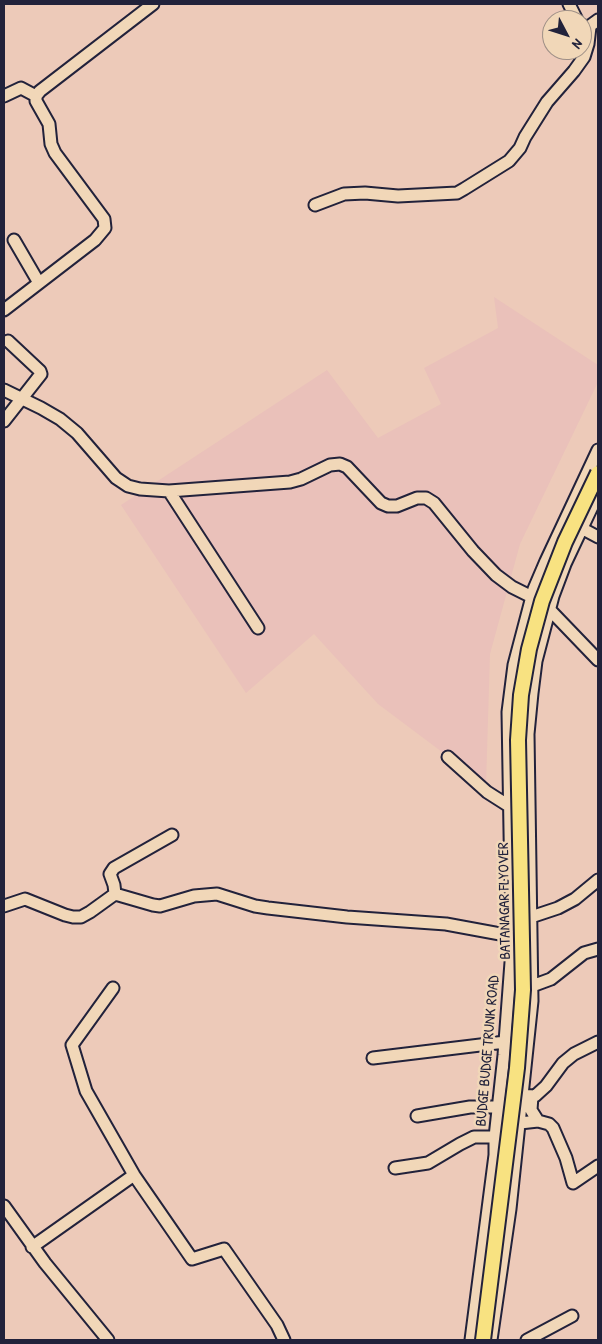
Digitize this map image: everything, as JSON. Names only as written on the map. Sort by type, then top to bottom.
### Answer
[{"type":"main road","name":"BATANAGAR FLYOVER","points":[[483,1340],[517,1068],[523,990],[518,740],[521,694],[529,649],[542,601],[566,542],[598,473]]},
{"type":"street","points":[[4,310],[95,240],[105,228],[105,223],[55,153],[49,137],[49,124],[36,101],[36,96],[153,4]]},
{"type":"street","points":[[315,206],[344,194],[398,196],[464,190],[509,162],[520,148],[537,116],[581,60]]},
{"type":"street","points":[[4,96],[21,88],[36,96]]},
{"type":"street","points":[[14,240],[39,283]]},
{"type":"street","points":[[4,421],[41,374],[8,341]]},
{"type":"street","points":[[4,390],[60,419],[77,433],[116,478],[128,486],[140,489],[169,491],[290,482],[301,479],[330,465],[340,464],[347,467],[381,503],[388,506],[397,506],[417,498],[426,498],[434,503],[473,551],[496,575],[549,609],[598,660]]},
{"type":"street","name":"BUDGE BUDGE TRUNK ROAD","points":[[470,1340],[494,1155],[494,1137],[505,1042],[511,936],[508,712],[514,665],[532,597],[546,561],[598,450]]},
{"type":"street","points":[[169,491],[258,628]]},
{"type":"street","points":[[538,1121],[531,1110],[528,1096],[532,986],[528,734],[536,661],[549,609],[565,564],[598,494]]},
{"type":"street","points":[[582,530],[598,536]]},
{"type":"street","points":[[448,757],[487,792],[509,806]]},
{"type":"street","points":[[115,894],[116,890],[110,874],[111,871],[172,835]]},
{"type":"street","points":[[531,917],[558,908],[575,899],[598,880]]},
{"type":"street","points":[[115,894],[160,906],[194,896],[217,894],[268,908],[347,918],[438,922],[511,936]]},
{"type":"street","points":[[4,906],[25,899],[73,917],[90,912],[115,894]]},
{"type":"street","points":[[532,986],[551,979],[584,953],[598,949]]},
{"type":"street","points":[[113,988],[72,1045],[86,1091],[134,1175],[192,1259],[224,1249],[277,1326],[284,1340]]},
{"type":"street","points":[[373,1058],[505,1042]]},
{"type":"street","points":[[500,1095],[535,1096],[563,1063],[574,1054],[597,1044]]},
{"type":"street","points":[[491,1340],[520,1123],[528,1096]]},
{"type":"street","points":[[417,1116],[470,1107],[498,1107]]},
{"type":"street","points":[[520,1123],[538,1121],[549,1124],[553,1128],[566,1158],[573,1183],[598,1166]]},
{"type":"street","points":[[395,1168],[428,1163],[474,1137],[494,1137]]},
{"type":"street","points":[[32,1247],[134,1175]]},
{"type":"street","points":[[4,1206],[32,1247],[108,1340]]},
{"type":"street","points":[[527,1340],[572,1316]]},
{"type":"shaded area","points":[[494,297],[598,365],[598,382],[520,544],[490,654],[486,785],[378,704],[314,634],[246,693],[121,505],[327,370],[378,438],[441,404],[424,368],[498,328]]}]
